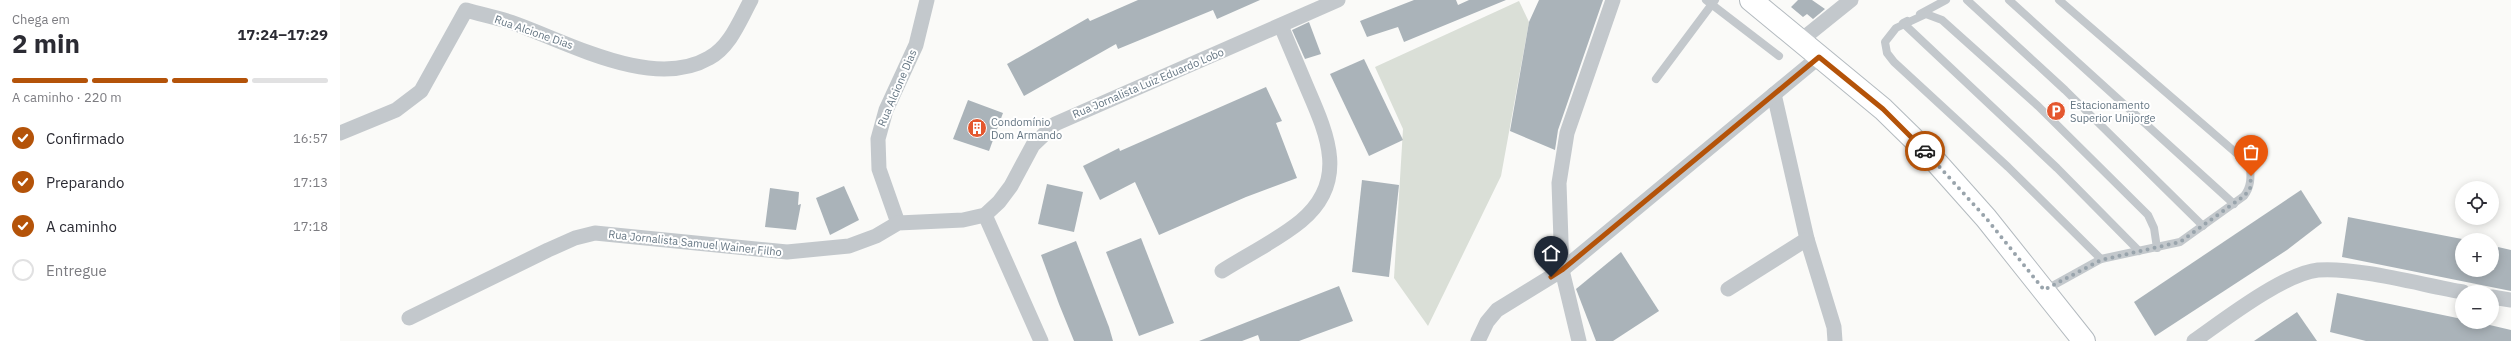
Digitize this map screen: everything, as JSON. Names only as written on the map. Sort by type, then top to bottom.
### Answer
[{"type":"main road","points":[[1751,0],[1883,109],[1928,154],[1986,218],[2084,341]]},
{"type":"street","name":"Rua Alcione Dias","points":[[340,133],[396,110],[421,91],[465,5],[617,61],[645,69],[668,71],[691,66],[710,58],[729,41],[751,0]]},
{"type":"street","name":"Rua Alcione Dias","points":[[898,222],[879,169],[878,139],[886,110],[916,45],[927,0]]},
{"type":"street","name":"Rua Jornalista Luiz Eduardo Lobo","points":[[985,215],[999,202],[1011,186],[1033,145],[1055,124],[1338,0]]},
{"type":"street","points":[[1579,341],[1562,270],[1558,205],[1561,161],[1567,133],[1612,0]]},
{"type":"street","points":[[1800,41],[1851,0]]},
{"type":"street","points":[[1222,271],[1301,221],[1317,205],[1326,186],[1330,168],[1327,134],[1281,26]]},
{"type":"street","points":[[1478,341],[1487,322],[1497,310],[1562,270],[1819,57]]},
{"type":"street","points":[[1774,94],[1807,239],[1834,327],[1835,341]]},
{"type":"street","points":[[898,222],[963,220],[985,215],[1041,341]]},
{"type":"street","name":"Rua Jornalista Samuel Wainer Filho","points":[[409,318],[548,250],[575,238],[595,233],[787,252],[849,246],[876,236],[898,222]]},
{"type":"street","points":[[1728,289],[1807,239]]},
{"type":"street","points":[[2194,341],[2286,280],[2318,270],[2367,274],[2455,290]]},
{"type":"street","points":[[2499,298],[2511,300]]},
{"type":"lane","points":[[1946,0],[1902,23],[1887,36],[1884,42],[1887,53],[1894,62],[2008,167],[2101,260]]},
{"type":"lane","points":[[1967,0],[2065,90],[2203,226]]},
{"type":"lane","points":[[2009,0],[2234,204]]},
{"type":"lane","points":[[2044,290],[2101,260],[2180,242],[2234,204],[2250,189],[2250,166],[2059,0]]},
{"type":"lane","points":[[1656,79],[1711,1],[1779,56]]},
{"type":"lane","points":[[1902,23],[1926,14],[1942,20],[2038,106],[2148,215],[2154,228],[2157,248]]},
{"type":"lane","points":[[1902,23],[2057,168],[2139,251]]},
{"type":"shaded area","points":[[1519,1],[1529,22],[1501,176],[1428,326],[1394,278],[1403,129],[1375,67]]},
{"type":"building","points":[[1138,0],[1260,0],[1217,19],[1213,10],[1118,49],[1116,44],[1024,96],[1007,64],[1088,18],[1090,21]]},
{"type":"building","points":[[1414,0],[1456,0],[1458,5],[1469,0],[1506,0],[1404,42],[1398,27],[1367,37],[1360,21]]},
{"type":"building","points":[[1539,0],[1603,0],[1558,130],[1555,150],[1510,131],[1529,22]]},
{"type":"building","points":[[1798,0],[1812,0],[1825,9],[1813,19],[1807,14],[1803,17],[1791,7]]},
{"type":"building","points":[[1309,22],[1321,54],[1305,59],[1292,30]]},
{"type":"building","points":[[1364,59],[1403,140],[1369,156],[1330,74]]},
{"type":"building","points":[[1266,87],[1282,121],[1276,123],[1297,178],[1246,197],[1159,235],[1135,182],[1100,200],[1083,166],[1119,148],[1120,151]]},
{"type":"building","name":"Condomínio Dom Armando","points":[[968,100],[1003,113],[989,151],[953,139]]},
{"type":"building","points":[[1362,180],[1399,185],[1389,277],[1352,272]]},
{"type":"building","points":[[1047,184],[1083,192],[1074,232],[1038,224]]},
{"type":"building","points":[[844,186],[859,220],[830,235],[816,198]]},
{"type":"building","points":[[770,188],[799,192],[798,205],[801,204],[796,230],[765,227]]},
{"type":"building","points":[[2301,190],[2322,223],[2287,250],[2155,336],[2134,302]]},
{"type":"building","points":[[2348,217],[2455,238],[2455,277],[2499,277],[2499,247],[2511,250],[2511,291],[2499,289],[2499,285],[2481,285],[2342,257]]},
{"type":"building","points":[[1141,238],[1174,323],[1139,336],[1106,252]]},
{"type":"building","points":[[1076,241],[1113,341],[1074,341],[1059,304],[1041,255]]},
{"type":"building","points":[[1621,252],[1659,311],[1613,341],[1596,341],[1576,289]]},
{"type":"building","points":[[1339,286],[1353,321],[1299,341],[1260,341],[1258,335],[1242,341],[1199,341]]},
{"type":"building","points":[[2337,293],[2455,318],[2455,329],[2499,329],[2499,327],[2511,330],[2511,341],[2366,341],[2330,332]]},
{"type":"building","points":[[2297,312],[2317,341],[2254,341]]},
{"type":"way so far","points":[[1925,151],[1986,218],[2044,290],[2092,263],[2110,257],[2180,242],[2244,196],[2250,189],[2251,176]]},
{"type":"place","name":"Estacionamento Superior Unijorge","points":[[2056,111]]},
{"type":"place","name":"Condomínio Dom Armando","points":[[977,128]]},
{"type":"route","points":[[1551,277],[1562,270],[1819,57],[1883,109],[1925,151]]}]
